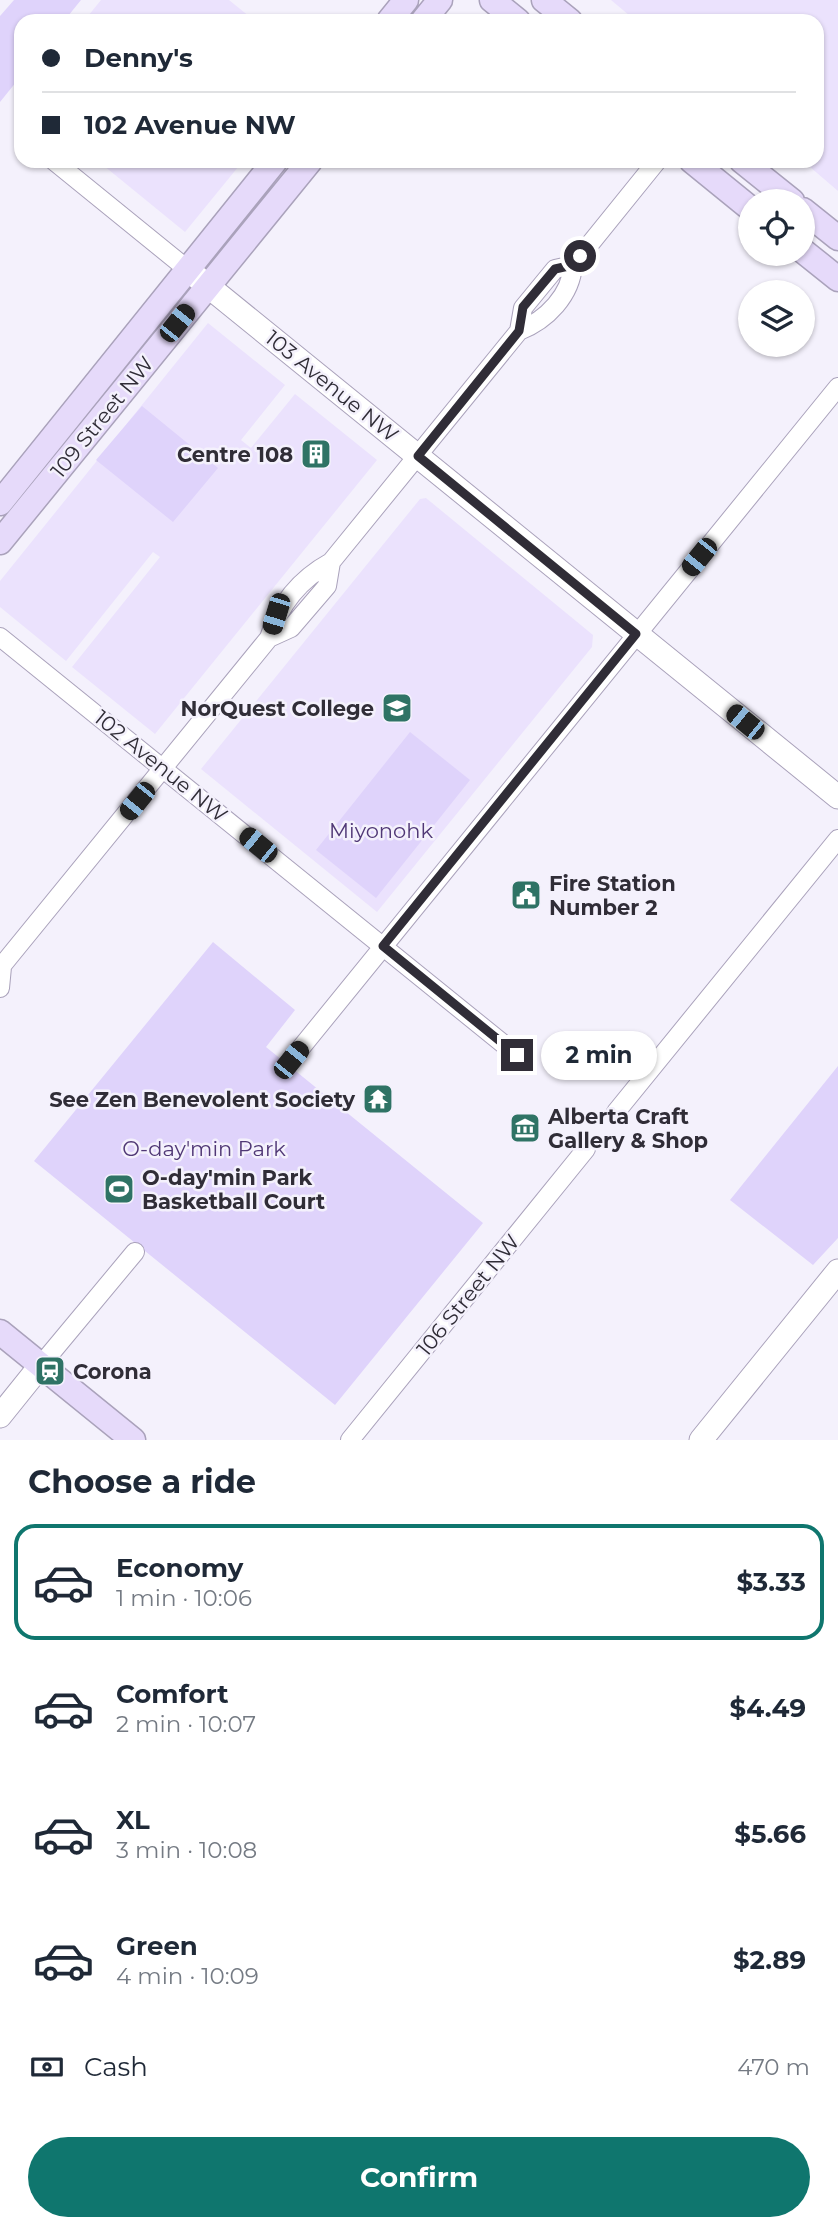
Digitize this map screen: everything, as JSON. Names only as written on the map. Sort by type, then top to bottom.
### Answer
[{"type":"main road","points":[[395,14],[406,0]]},
{"type":"main road","points":[[429,14],[440,0]]},
{"type":"main road","points":[[492,0],[509,14]]},
{"type":"main road","points":[[544,0],[561,14]]},
{"type":"main road","name":"109 Street NW","points":[[0,503],[269,168]]},
{"type":"main road","name":"109 Street NW","points":[[0,542],[304,168]]},
{"type":"main road","points":[[701,168],[738,198]]},
{"type":"main road","points":[[751,168],[777,189]]},
{"type":"main road","points":[[815,220],[838,238]]},
{"type":"main road","points":[[815,261],[838,279]]},
{"type":"main road","points":[[0,1332],[133,1440]]},
{"type":"street","name":"103 Avenue NW","points":[[63,168],[838,797]]},
{"type":"street","points":[[0,988],[1,967],[269,638],[291,628],[327,586],[331,562],[519,331],[523,307],[555,269],[573,265],[651,168]]},
{"type":"street","points":[[291,1060],[838,387]]},
{"type":"street","name":"102 Avenue NW","points":[[0,637],[517,1055]]},
{"type":"street","points":[[616,1112],[838,839]]},
{"type":"street","name":"106 Street NW","points":[[350,1440],[586,1149]]},
{"type":"street","points":[[0,1416],[135,1252]]},
{"type":"street","points":[[701,1440],[838,1271]]},
{"type":"shaded area","points":[[101,0],[229,0],[246,14],[90,14]]},
{"type":"shaded area","points":[[611,0],[838,0],[838,191],[811,168],[824,168],[824,14],[628,14]]},
{"type":"shaded area","points":[[107,168],[237,168],[185,232]]},
{"type":"shaded area","name":"NorQuest College","points":[[208,323],[285,385],[241,440],[251,448],[295,394],[377,460],[155,734],[72,667],[160,557],[153,552],[66,661],[0,607],[0,581]]},
{"type":"shaded area","name":"NorQuest College","points":[[426,498],[593,635],[592,647],[377,912],[201,769],[420,499]]},
{"type":"green space","points":[[14,0],[81,0],[70,14],[14,14],[14,85],[0,102],[0,16]]},
{"type":"green space","points":[[142,406],[218,468],[173,522],[96,460]]},
{"type":"green space","name":"Miyonohk","points":[[410,732],[470,780],[376,898],[316,850]]},
{"type":"green space","name":"O-day'min Park","points":[[213,942],[295,1010],[266,1047],[483,1223],[335,1405],[34,1161]]},
{"type":"green space","points":[[838,1066],[838,1238],[813,1265],[730,1200]]},
{"type":"place","name":"Centre 108","points":[[316,454]]},
{"type":"place","name":"NorQuest College","points":[[397,708]]},
{"type":"place","name":"Fire Station Number 2","points":[[526,895]]},
{"type":"place","name":"See Zen Benevolent Society","points":[[378,1099]]},
{"type":"place","name":"Alberta Craft Gallery & Shop","points":[[525,1128]]},
{"type":"place","name":"O-day'min Park Basketball Court","points":[[119,1189]]},
{"type":"place","name":"Corona","points":[[50,1371]]},
{"type":"route","points":[[517,1055],[383,946],[636,634],[418,456],[519,331],[523,307],[555,269],[573,265],[580,256]]}]
